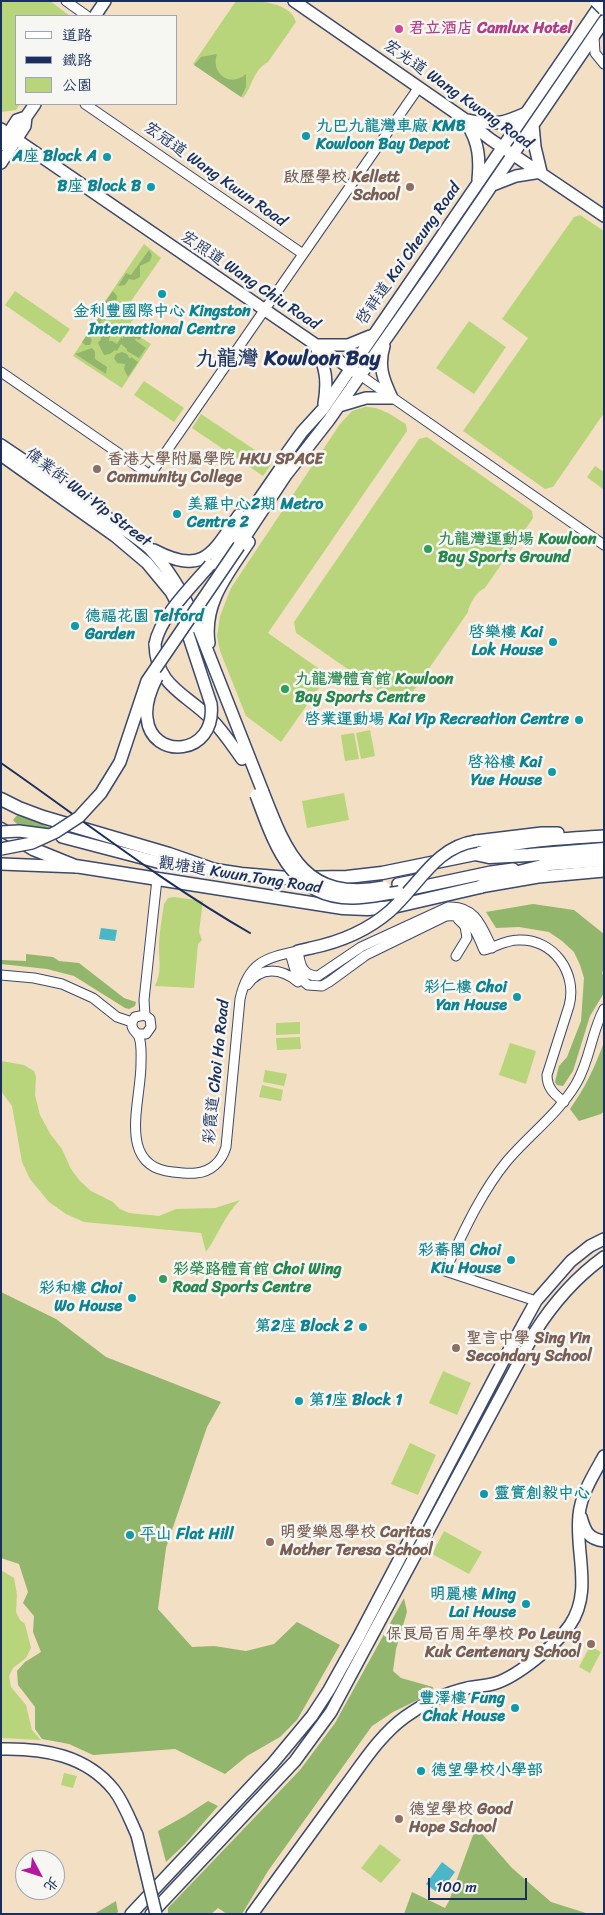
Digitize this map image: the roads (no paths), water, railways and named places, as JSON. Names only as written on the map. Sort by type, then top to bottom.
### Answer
[{"type":"highway","points":[[596,1],[604,9]]},
{"type":"highway","name":"觀塘道 Kwun Tong Road","points":[[1,799],[43,817],[215,870],[288,878],[347,877],[388,872],[476,854],[489,857],[529,856],[604,849]]},
{"type":"highway","name":"觀塘道 Kwun Tong Road","points":[[1,831],[42,853],[83,867],[343,908],[393,907],[480,887],[495,878],[550,864],[604,860]]},
{"type":"main road","points":[[96,15],[105,1]]},
{"type":"main road","name":"宏光道 Wang Kwong Road","points":[[294,1],[604,216]]},
{"type":"main road","name":"啓祥道 Kai Cheung Road","points":[[1,847],[26,844],[56,832],[79,817],[101,793],[120,762],[147,681],[181,631],[235,544],[280,469],[287,453],[323,408],[603,1]]},
{"type":"main road","name":"啓祥道 Kai Cheung Road","points":[[1,847],[29,840],[54,829],[77,814],[100,790],[115,765],[139,689],[148,670],[159,650],[215,568],[216,562],[235,544],[339,406],[493,185],[604,21]]},
{"type":"main road","points":[[1,145],[9,134],[26,126],[26,117],[34,105]]},
{"type":"main road","points":[[463,118],[480,123],[493,124],[505,122],[526,113]]},
{"type":"main road","points":[[463,118],[477,143],[480,158],[478,182]]},
{"type":"main road","points":[[493,185],[516,176],[541,172],[535,147],[533,125]]},
{"type":"main road","points":[[1,163],[9,134]]},
{"type":"main road","name":"宏照道 Wang Chiu Road","points":[[9,134],[264,311],[360,375]]},
{"type":"main road","points":[[323,408],[327,376],[323,361],[315,345],[348,345],[367,338],[375,332]]},
{"type":"main road","points":[[339,406],[366,398],[392,398],[381,369],[380,358],[386,338]]},
{"type":"main road","points":[[1,436],[44,466],[77,494]]},
{"type":"main road","name":"偉業街 Wai Yip Street","points":[[1,445],[77,494],[148,547],[184,595],[240,733],[260,794]]},
{"type":"main road","points":[[148,547],[178,561],[192,562],[203,558],[219,544],[274,466],[287,453]]},
{"type":"main road","name":"偉業街 Wai Yip Street","points":[[1,455],[115,536],[147,563],[166,584],[196,640],[242,759],[260,794]]},
{"type":"main road","points":[[213,664],[207,629],[210,608],[214,598],[292,478],[299,461]]},
{"type":"main road","points":[[1,464],[71,511],[84,514]]},
{"type":"main road","points":[[216,562],[210,565],[169,615],[158,633],[155,644],[156,657],[159,669],[167,680],[212,720],[242,759]]},
{"type":"main road","points":[[181,631],[159,672],[148,701],[146,714],[148,724],[158,739],[169,746],[181,747],[193,744],[203,737],[209,726],[211,714],[206,686],[188,636],[182,611]]},
{"type":"main road","points":[[260,794],[271,835],[287,865],[292,872],[309,886],[327,894],[347,898],[367,897],[398,888],[493,868],[529,856]]},
{"type":"main road","points":[[1,831],[28,832],[62,837],[165,864],[195,863]]},
{"type":"main road","points":[[294,952],[349,937],[371,926],[397,904],[440,856],[454,847],[476,841],[542,833],[556,833],[580,838]]},
{"type":"main road","name":"觀塘道 Kwun Tong Road","points":[[476,854],[523,844],[604,836]]},
{"type":"main road","points":[[1,864],[83,867]]},
{"type":"main road","points":[[493,868],[550,864]]},
{"type":"main road","name":"觀塘道 Kwun Tong Road","points":[[480,887],[538,877],[604,871]]},
{"type":"main road","points":[[131,1914],[273,1763],[312,1716],[358,1638],[536,1301],[571,1261],[590,1246],[604,1239]]},
{"type":"main road","points":[[151,1914],[295,1761],[331,1712],[535,1332],[575,1279],[604,1257]]},
{"type":"main road","points":[[536,1301],[556,1302]]},
{"type":"main road","points":[[252,1914],[350,1780],[391,1730],[404,1718],[434,1700],[466,1689],[496,1683],[516,1674],[558,1639],[568,1628],[576,1617],[582,1598],[578,1538],[579,1513],[585,1494],[604,1456]]},
{"type":"main road","points":[[579,1513],[587,1534],[593,1539],[604,1541]]},
{"type":"main road","points":[[1,1749],[28,1749],[56,1753],[89,1768],[114,1790],[137,1835],[156,1914]]},
{"type":"street","points":[[66,1],[87,15]]},
{"type":"street","points":[[594,37],[595,54],[604,64]]},
{"type":"street","points":[[1,372],[150,475],[419,88]]},
{"type":"street","name":"宏冠道 Wang Kwun Road","points":[[86,105],[303,254]]},
{"type":"street","name":"宏照道 Wang Chiu Road","points":[[360,375],[604,545]]},
{"type":"street","points":[[138,1034],[146,1034],[151,1027],[151,1022],[145,1015],[144,1003],[157,879]]},
{"type":"street","points":[[294,952],[304,971],[310,976],[318,976],[448,906],[470,911],[476,917],[488,949],[518,940],[533,942],[546,947],[556,955],[568,973],[572,995],[547,1079],[551,1090],[564,1102]]},
{"type":"street","points":[[451,916],[465,926],[467,930],[466,942],[456,956]]},
{"type":"street","points":[[240,998],[251,980],[266,972],[284,972],[308,985],[317,986],[325,984],[364,951],[441,918],[460,916],[480,931]]},
{"type":"street","points":[[294,952],[297,974],[308,985]]},
{"type":"street","name":"彩霞道 Choi Ha Road","points":[[132,1022],[133,1030],[138,1034],[141,1064],[136,1139],[138,1151],[145,1160],[160,1170],[189,1173],[204,1172],[217,1164],[223,1156],[226,1147],[240,998],[244,982],[256,967],[268,959],[294,952]]},
{"type":"street","points":[[1,975],[34,978],[73,987],[93,998],[117,1017],[132,1022],[137,1016],[145,1015]]},
{"type":"street","points":[[536,1301],[445,1271],[472,1215],[495,1178],[507,1161],[564,1102],[577,1083],[604,1009]]},
{"type":"water","points":[[101,928],[117,930],[115,941],[99,939]]},
{"type":"water","points":[[442,1862],[455,1872],[439,1894],[426,1884]]},
{"type":"railway","points":[[1,763],[155,872],[250,933]]},
{"type":"place","name":"君立酒店 Camlux Hotel","points":[[399,29]]},
{"type":"place","name":"九巴九龍灣車廠 KMB Kowloon Bay Depot","points":[[306,136]]},
{"type":"place","name":"A座 Block A","points":[[107,157]]},
{"type":"place","name":"B座 Block B","points":[[151,187]]},
{"type":"place","name":"啟歷學校 Kellett School","points":[[410,187]]},
{"type":"place","name":"金利豐國際中心 Kingston International Centre","points":[[162,294]]},
{"type":"place","name":"香港大學附屬學院 HKU SPACE Community College","points":[[97,469]]},
{"type":"place","name":"美羅中心2期 Metro Centre 2","points":[[177,514]]},
{"type":"place","name":"九龍灣運動場 Kowloon Bay Sports Ground","points":[[428,549]]},
{"type":"place","name":"德福花園 Telford Garden","points":[[75,626]]},
{"type":"place","name":"啓樂樓 Kai Lok House","points":[[553,642]]},
{"type":"place","name":"九龍灣體育館 Kowloon Bay Sports Centre","points":[[285,689]]},
{"type":"place","name":"啓業運動場 Kai Yip Recreation Centre","points":[[579,720]]},
{"type":"place","name":"啓裕樓 Kai Yue House","points":[[552,772]]},
{"type":"place","name":"彩仁樓 Choi Yan House","points":[[517,997]]},
{"type":"place","name":"彩蕎閣 Choi Kiu House","points":[[511,1260]]},
{"type":"place","name":"彩榮路體育館 Choi Wing Road Sports Centre","points":[[163,1279]]},
{"type":"place","name":"彩和樓 Choi Wo House","points":[[132,1298]]},
{"type":"place","name":"第2座 Block 2","points":[[363,1327]]},
{"type":"place","name":"聖言中學 Sing Yin Secondary School","points":[[456,1348]]},
{"type":"place","name":"第1座 Block 1","points":[[299,1401]]},
{"type":"place","name":"靈實創毅中心","points":[[484,1494]]},
{"type":"place","name":"平山 Flat Hill","points":[[130,1535]]},
{"type":"place","name":"明愛樂恩學校 Caritas Mother Teresa School","points":[[270,1542]]},
{"type":"place","name":"明麗樓 Ming Lai House","points":[[526,1604]]},
{"type":"place","name":"保良局百周年學校 Po Leung Kuk Centenary School","points":[[591,1644]]},
{"type":"place","name":"豐澤樓 Fung Chak House","points":[[515,1708]]},
{"type":"place","name":"德望學校小學部","points":[[421,1771]]},
{"type":"place","name":"德望學校 Good Hope School","points":[[399,1819]]},
{"type":"district","name":"九龍灣 Kowloon Bay","points":[[288,360]]}]
